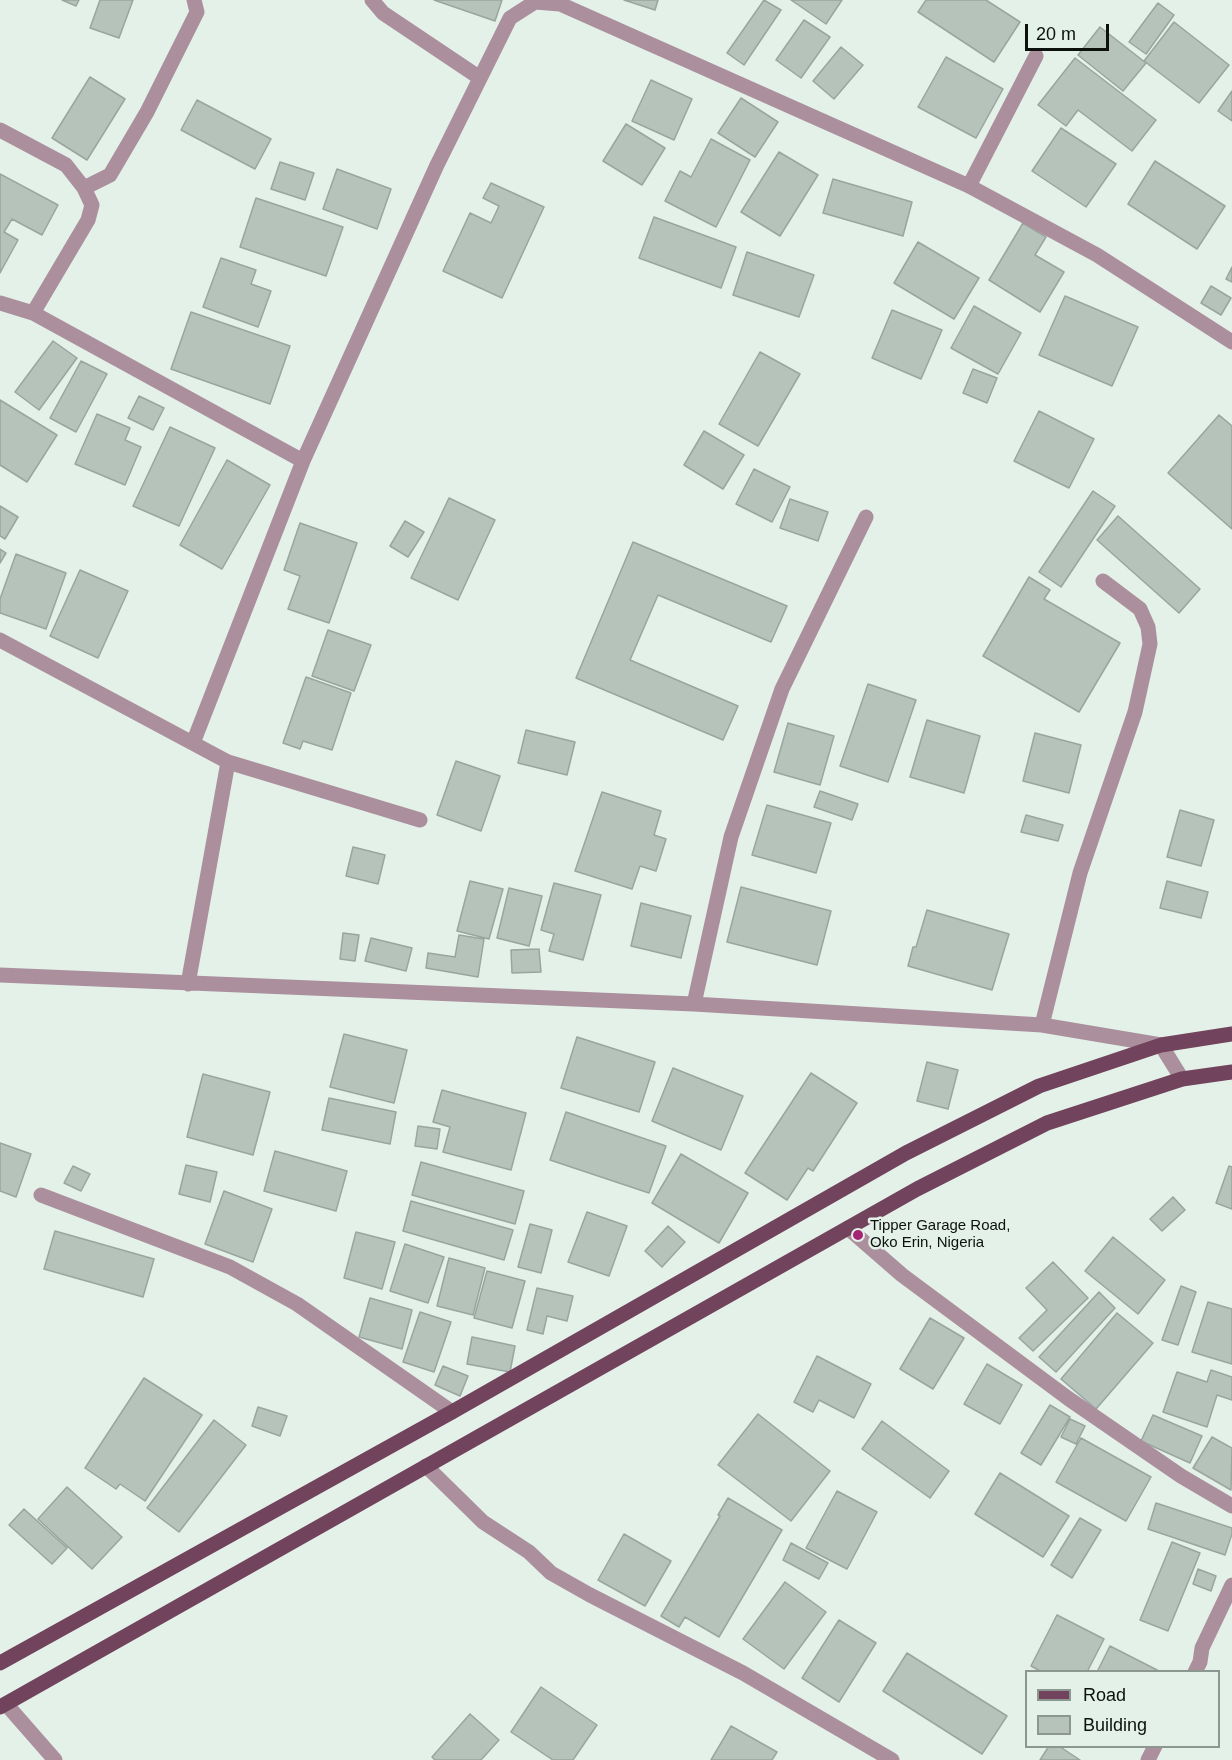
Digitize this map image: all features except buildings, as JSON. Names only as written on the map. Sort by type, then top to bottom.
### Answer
[{"type":"main road","points":[[0,1664],[452,1412],[906,1153],[1039,1086],[1161,1045],[1232,1034]]},
{"type":"main road","points":[[3,1706],[917,1189],[1047,1123],[1182,1079],[1232,1072]]},
{"type":"street","points":[[84,188],[110,175],[147,112],[197,12],[194,0]]},
{"type":"street","points":[[372,0],[383,13],[480,78]]},
{"type":"street","points":[[193,743],[303,461],[437,165],[510,18],[535,2],[560,4],[969,186],[1097,255],[1232,342]]},
{"type":"street","points":[[969,186],[1036,56]]},
{"type":"street","points":[[0,130],[66,165],[84,188],[92,205],[88,220],[33,314]]},
{"type":"street","points":[[1,305],[33,314],[303,461]]},
{"type":"street","points":[[694,1004],[731,837],[782,689],[866,517]]},
{"type":"street","points":[[1042,1025],[1080,873],[1135,712],[1150,644],[1148,627],[1140,609],[1103,581]]},
{"type":"street","points":[[0,640],[228,762],[420,820]]},
{"type":"street","points":[[188,984],[228,762]]},
{"type":"street","points":[[0,975],[694,1004],[1042,1025],[1161,1045],[1182,1079]]},
{"type":"street","points":[[41,1195],[230,1268],[297,1304],[452,1412]]},
{"type":"street","points":[[848,1228],[902,1275],[1069,1399],[1181,1476],[1232,1506]]},
{"type":"street","points":[[426,1466],[483,1522],[529,1552],[551,1573],[743,1673],[892,1760]]},
{"type":"street","points":[[1196,1670],[1200,1662],[1202,1648],[1232,1585]]},
{"type":"street","points":[[3,1706],[55,1760]]},
{"type":"place","name":"Tipper Garage Road, Oko Erin, Nigeria","points":[[858,1235]]}]
